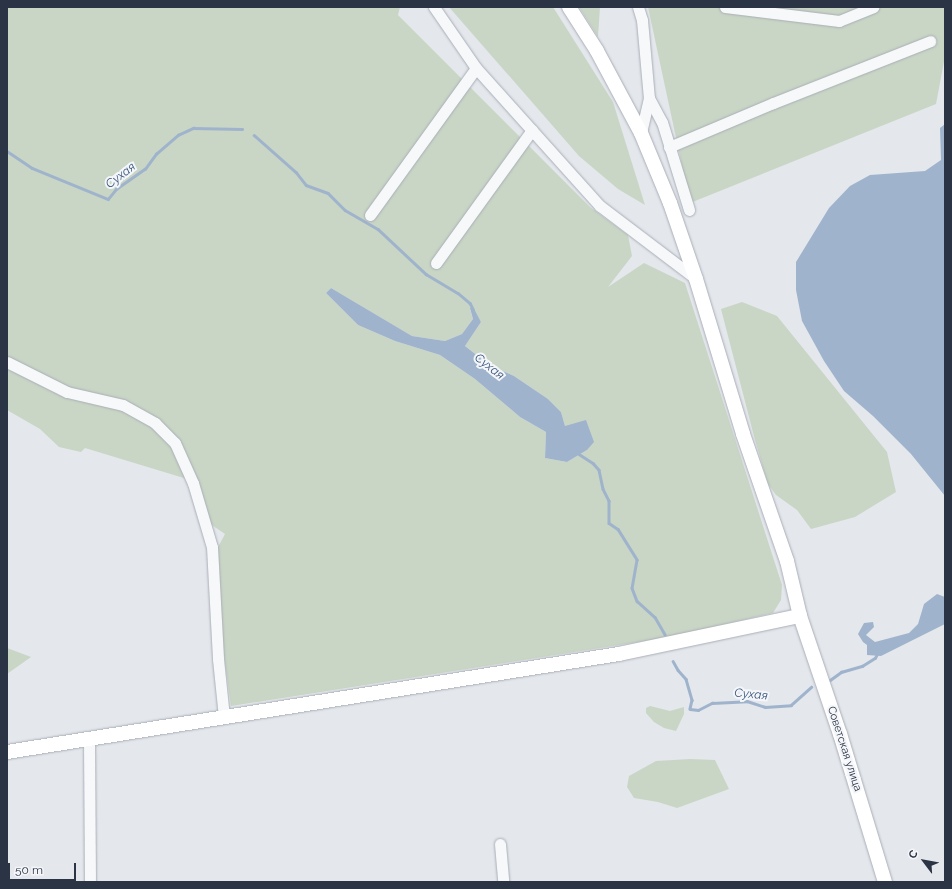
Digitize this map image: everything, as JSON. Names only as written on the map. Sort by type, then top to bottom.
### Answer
[{"type":"main road","name":"Советская улица","points":[[569,7],[597,51],[641,133],[670,203],[696,279],[743,434],[786,561],[800,616],[840,734],[885,882]]},
{"type":"main road","points":[[7,752],[619,654],[800,616]]},
{"type":"street","points":[[434,7],[476,68],[600,206],[696,279]]},
{"type":"street","points":[[638,7],[642,20],[650,98],[641,133]]},
{"type":"street","points":[[725,7],[839,21],[873,7]]},
{"type":"street","points":[[669,147],[773,103],[930,41]]},
{"type":"street","points":[[370,215],[476,68]]},
{"type":"street","points":[[650,98],[662,122],[689,210]]},
{"type":"street","points":[[436,263],[532,130]]},
{"type":"street","points":[[7,362],[67,392],[123,405],[155,423],[175,443],[193,483],[212,547],[218,659],[224,717]]},
{"type":"street","points":[[89,740],[90,882]]},
{"type":"street","points":[[500,844],[503,882]]},
{"type":"green space","points":[[7,7],[400,7],[398,15],[590,207],[628,235],[632,256],[608,287],[644,263],[685,283],[782,585],[781,600],[773,613],[670,637],[231,706],[221,635],[217,549],[225,534],[206,521],[197,482],[85,448],[81,452],[59,447],[40,429],[7,410]],"holes":[[[331,288],[412,336],[445,341],[462,334],[473,319],[470,309],[481,322],[465,346],[488,364],[514,376],[548,399],[561,412],[565,426],[587,450],[567,462],[545,458],[546,432],[520,417],[475,379],[440,355],[395,341],[358,325],[326,293]]]},
{"type":"green space","points":[[449,7],[553,7],[613,102],[645,205],[618,189],[579,156]]},
{"type":"green space","points":[[579,7],[600,7],[598,37]]},
{"type":"green space","points":[[648,7],[945,7],[945,56],[936,104],[690,203]]},
{"type":"green space","points":[[742,302],[777,316],[887,452],[896,492],[855,517],[811,529],[797,510],[776,495],[768,484],[721,309]]},
{"type":"green space","points":[[7,648],[31,657],[7,674]]},
{"type":"green space","points":[[650,706],[670,711],[684,707],[684,714],[676,731],[664,728],[654,722],[646,713],[646,708]]},
{"type":"green space","points":[[690,759],[715,760],[729,789],[677,808],[658,802],[634,798],[627,787],[629,776],[656,761]]},
{"type":"water","points":[[945,124],[945,496],[911,454],[873,416],[844,391],[824,361],[802,321],[796,290],[796,262],[829,208],[850,186],[870,175],[925,171],[941,160],[940,128]]},
{"type":"water","points":[[331,288],[412,336],[445,341],[462,334],[473,319],[470,308],[473,307],[481,322],[465,346],[488,364],[514,376],[548,399],[561,412],[565,426],[586,420],[594,442],[587,450],[567,462],[545,458],[546,432],[520,417],[475,379],[440,355],[395,341],[358,325],[326,293]]},
{"type":"water","points":[[937,594],[945,597],[945,624],[881,656],[867,655],[867,645],[858,634],[864,623],[873,622],[874,627],[866,635],[875,642],[909,633],[918,624],[924,604]]},
{"type":"waterway","name":"Сухая","points":[[7,151],[32,168],[108,199],[116,189],[145,169],[156,154],[178,135],[193,128],[242,129]]},
{"type":"waterway","name":"Сухая","points":[[254,135],[296,172],[306,185],[328,193],[345,210],[378,229],[426,274],[458,293],[470,303],[473,309]]},
{"type":"waterway","name":"Сухая","points":[[579,454],[593,463],[599,470],[603,489],[609,501],[609,523],[618,529],[637,560],[632,588],[637,601],[655,617],[665,634]]},
{"type":"waterway","name":"Сухая","points":[[830,680],[841,672],[862,666],[875,658],[877,654]]},
{"type":"waterway","name":"Сухая","points":[[673,661],[678,670],[686,679],[692,700],[690,709],[698,710],[712,703],[747,701],[765,707],[791,705],[811,687]]}]
